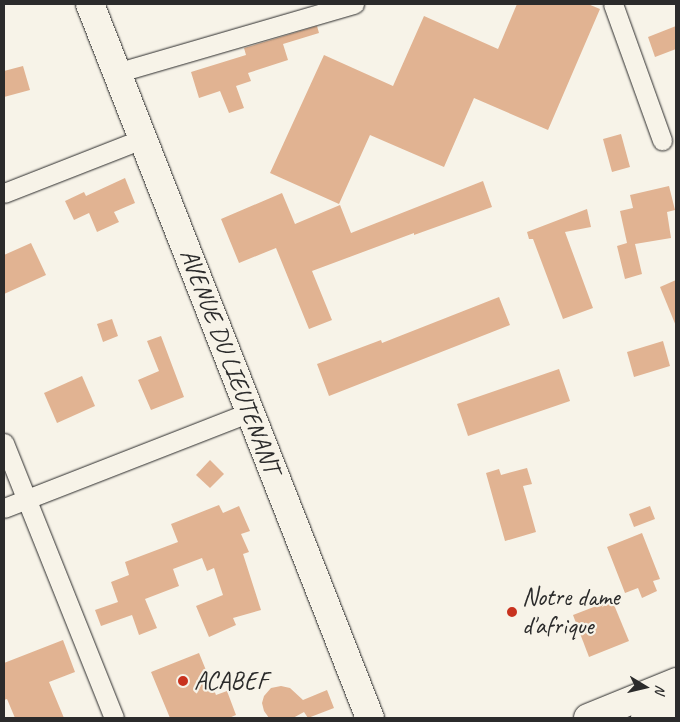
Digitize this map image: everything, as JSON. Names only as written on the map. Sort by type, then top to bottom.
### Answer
[{"type":"main road","name":"AVENUE DU LIEUTENANT","points":[[90,4],[370,718]]},
{"type":"main road","points":[[588,718],[676,682]]},
{"type":"main road","points":[[645,718],[676,706]]},
{"type":"street","points":[[116,73],[354,4]]},
{"type":"street","points":[[613,4],[662,140]]},
{"type":"street","points":[[4,193],[144,138]]},
{"type":"street","points":[[4,508],[250,412]]},
{"type":"street","points":[[4,443],[114,718]]},
{"type":"building","points":[[517,4],[588,4],[600,9],[548,130],[474,98],[444,167],[370,135],[339,204],[270,173],[324,55],[393,86],[424,16],[498,49]]},
{"type":"building","points":[[317,26],[319,33],[283,44],[288,60],[248,73],[251,81],[236,86],[244,108],[229,113],[220,91],[199,98],[191,72],[246,55],[244,48]]},
{"type":"building","points":[[676,26],[676,49],[655,57],[648,37]]},
{"type":"building","points":[[23,66],[30,90],[4,97],[4,71]]},
{"type":"building","points":[[621,134],[630,167],[612,172],[603,139]]},
{"type":"building","points":[[125,178],[135,203],[114,212],[119,222],[97,232],[89,213],[74,220],[65,201],[84,192],[86,196]]},
{"type":"building","points":[[483,181],[492,207],[414,235],[414,233],[312,271],[332,320],[309,329],[276,248],[239,263],[221,219],[282,193],[295,224],[340,205],[351,233]]},
{"type":"building","points":[[669,186],[675,210],[667,212],[671,238],[635,244],[642,274],[625,279],[617,246],[627,243],[620,211],[633,208],[630,195]]},
{"type":"building","points":[[587,209],[591,227],[565,232],[593,308],[563,319],[533,239],[529,239],[527,232]]},
{"type":"building","points":[[31,243],[46,275],[4,294],[4,255]]},
{"type":"building","points":[[676,280],[676,326],[660,287]]},
{"type":"building","points":[[499,297],[510,325],[329,396],[317,364],[381,340],[382,343]]},
{"type":"building","points":[[112,319],[118,336],[103,342],[97,324]]},
{"type":"building","points":[[161,336],[184,397],[151,410],[138,380],[159,371],[147,341]]},
{"type":"building","points":[[663,341],[670,366],[634,377],[627,352]]},
{"type":"building","points":[[559,369],[570,401],[468,436],[457,404]]},
{"type":"building","points":[[82,376],[95,406],[57,423],[44,393]]},
{"type":"building","points":[[210,460],[224,474],[210,488],[196,475]]},
{"type":"building","points":[[527,468],[532,484],[523,486],[536,532],[505,541],[486,473],[499,469],[501,475]]},
{"type":"building","points":[[219,505],[223,513],[239,506],[250,531],[241,534],[249,552],[243,554],[261,610],[233,618],[236,625],[209,637],[196,606],[223,595],[214,568],[207,571],[202,558],[173,569],[179,586],[145,599],[157,628],[139,635],[132,615],[101,626],[95,610],[118,602],[111,582],[129,575],[125,562],[178,542],[171,524]]},
{"type":"building","points":[[650,506],[655,519],[634,527],[629,514]]},
{"type":"building","points":[[642,533],[660,579],[653,581],[657,591],[642,598],[638,588],[625,593],[607,547]]},
{"type":"building","points":[[612,600],[629,641],[589,657],[573,615]]},
{"type":"building","points":[[63,640],[75,672],[49,682],[64,718],[15,718],[7,699],[4,700],[4,663]]},
{"type":"building","name":"ACABEF","points":[[199,653],[216,695],[227,691],[236,715],[229,718],[170,718],[151,672]]},
{"type":"building","points":[[281,686],[290,688],[303,700],[327,690],[334,708],[308,718],[304,712],[293,718],[269,718],[264,711],[262,703],[264,696],[271,688]]},
{"type":"place","name":"Notre dame d'afrique","points":[[512,612]]},
{"type":"place","name":"ACABEF","points":[[183,681]]}]
